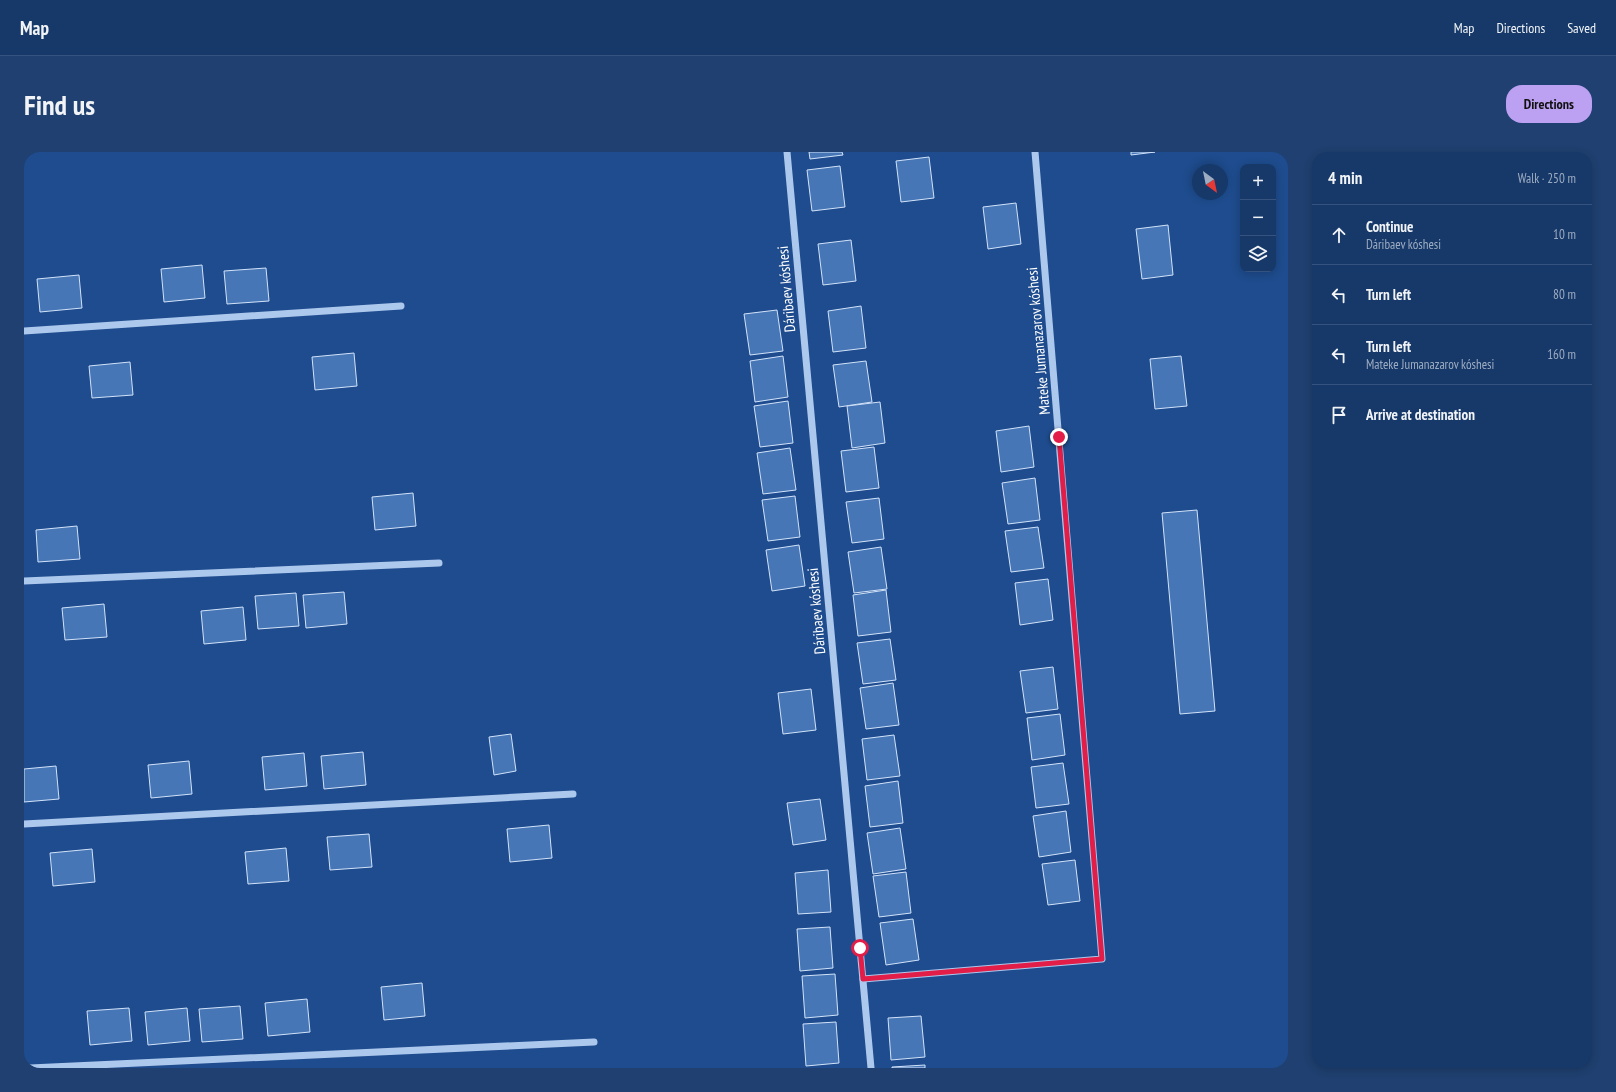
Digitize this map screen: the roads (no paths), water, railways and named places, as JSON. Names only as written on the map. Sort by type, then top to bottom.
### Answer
[{"type":"street","name":"Dáribaev kóshesi","points":[[787,152],[871,1068]]},
{"type":"street","name":"Mateke Jumanazarov kóshesi","points":[[863,979],[1102,959],[1036,152]]},
{"type":"street","points":[[24,331],[402,306]]},
{"type":"street","points":[[24,581],[439,563]]},
{"type":"street","points":[[24,824],[572,794]]},
{"type":"street","points":[[30,1068],[594,1042]]}]
